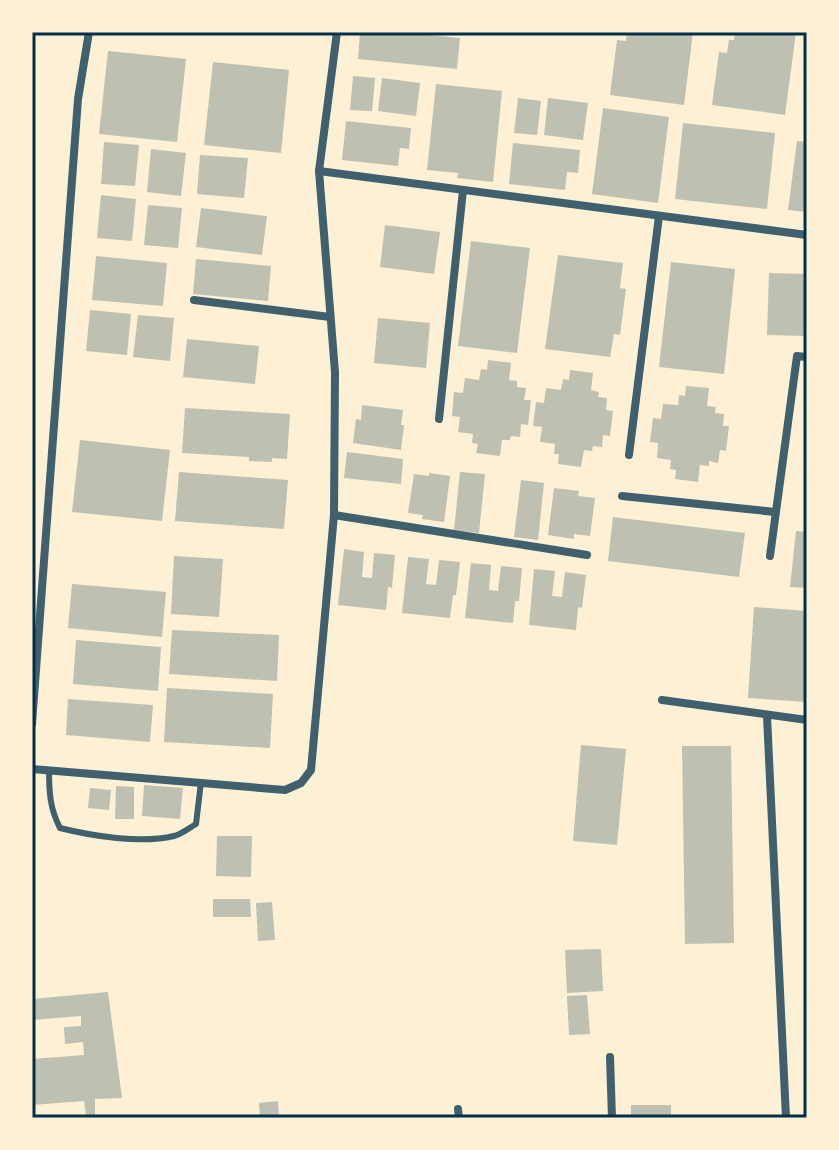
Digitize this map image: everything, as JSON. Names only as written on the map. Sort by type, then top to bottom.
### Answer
[{"type":"street","points":[[32,724],[78,99],[89,32]]},
{"type":"street","points":[[32,769],[285,790],[301,783],[311,770],[334,515],[335,372],[319,171],[337,32]]},
{"type":"street","points":[[319,171],[807,235]]},
{"type":"street","points":[[439,419],[463,190]]},
{"type":"street","points":[[629,455],[659,216]]},
{"type":"street","points":[[194,300],[330,317]]},
{"type":"street","points":[[770,556],[797,356],[807,357]]},
{"type":"street","points":[[622,496],[775,512]]},
{"type":"street","points":[[334,515],[587,555]]},
{"type":"street","points":[[662,700],[807,720]]},
{"type":"street","points":[[767,716],[786,1118]]},
{"type":"street","points":[[610,1057],[612,1118]]},
{"type":"lane","points":[[49,770],[53,814],[60,828],[84,834],[154,839],[177,836],[196,824],[201,782]]},
{"type":"building","points":[[360,32],[460,38],[457,69],[358,59]]},
{"type":"building","points":[[627,32],[693,32],[684,105],[610,95],[617,40],[626,41]]},
{"type":"building","points":[[735,32],[796,32],[785,115],[712,105],[719,52],[727,53],[729,40],[734,40]]},
{"type":"building","points":[[108,51],[186,59],[177,142],[99,134]]},
{"type":"building","points":[[213,62],[289,70],[281,153],[204,145]]},
{"type":"building","points":[[353,76],[375,78],[372,111],[350,110]]},
{"type":"building","points":[[382,78],[420,83],[416,116],[378,111]]},
{"type":"building","points":[[436,84],[502,91],[493,182],[457,178],[458,173],[427,170]]},
{"type":"building","points":[[518,98],[541,101],[537,135],[514,133]]},
{"type":"building","points":[[548,98],[588,103],[583,140],[544,135]]},
{"type":"building","points":[[603,108],[669,117],[658,203],[592,194]]},
{"type":"building","points":[[346,121],[411,128],[409,149],[400,148],[398,166],[342,160]]},
{"type":"building","points":[[683,123],[775,133],[767,209],[675,199]]},
{"type":"building","points":[[797,141],[807,142],[807,212],[788,210]]},
{"type":"building","points":[[104,142],[139,145],[135,186],[101,184]]},
{"type":"building","points":[[513,143],[580,150],[578,173],[567,172],[565,190],[509,184]]},
{"type":"building","points":[[151,149],[186,153],[181,196],[147,192]]},
{"type":"building","points":[[200,155],[248,158],[244,198],[197,194]]},
{"type":"building","points":[[101,195],[136,199],[132,241],[97,238]]},
{"type":"building","points":[[148,205],[182,208],[178,248],[144,245]]},
{"type":"building","points":[[201,208],[267,216],[262,255],[196,247]]},
{"type":"building","points":[[385,225],[440,232],[434,274],[380,267]]},
{"type":"building","points":[[471,241],[530,248],[517,353],[458,346]]},
{"type":"building","points":[[558,255],[623,263],[620,288],[626,289],[620,335],[614,334],[610,357],[545,349]]},
{"type":"building","points":[[96,256],[167,263],[163,306],[92,300]]},
{"type":"building","points":[[196,259],[271,266],[268,301],[193,294]]},
{"type":"building","points":[[671,262],[735,269],[724,374],[659,367]]},
{"type":"building","points":[[769,273],[807,274],[807,336],[767,335]]},
{"type":"building","points":[[90,310],[131,314],[127,355],[86,351]]},
{"type":"building","points":[[138,315],[174,318],[170,361],[133,357]]},
{"type":"building","points":[[378,318],[430,323],[426,368],[374,363]]},
{"type":"building","points":[[187,339],[259,346],[255,384],[183,377]]},
{"type":"building","points":[[488,360],[511,363],[509,380],[517,381],[517,387],[526,388],[524,400],[531,400],[528,425],[521,424],[520,437],[511,436],[510,440],[502,440],[500,456],[476,453],[478,444],[472,443],[473,434],[458,432],[460,417],[452,416],[454,392],[463,393],[465,378],[479,380],[481,369],[487,370]]},
{"type":"building","points":[[570,370],[593,373],[591,390],[599,392],[598,397],[607,398],[606,410],[613,411],[610,436],[603,435],[602,447],[593,446],[592,451],[584,450],[581,467],[558,464],[559,454],[554,454],[555,444],[540,442],[542,427],[533,426],[536,402],[544,403],[546,388],[561,390],[563,379],[569,380]]},
{"type":"building","points":[[686,386],[709,388],[707,406],[716,407],[715,413],[724,414],[723,426],[729,426],[726,451],[720,450],[718,463],[709,461],[709,466],[700,465],[698,482],[675,479],[676,470],[670,469],[671,460],[657,458],[658,443],[650,442],[653,418],[661,419],[663,404],[678,405],[679,395],[685,396]]},
{"type":"building","points":[[362,405],[403,410],[401,450],[353,443],[356,419],[361,420]]},
{"type":"building","points":[[185,408],[290,414],[287,459],[249,461],[249,457],[182,453]]},
{"type":"building","points":[[80,440],[170,450],[162,521],[72,512]]},
{"type":"building","points":[[347,452],[403,459],[401,484],[344,478]]},
{"type":"building","points":[[179,472],[288,480],[284,529],[175,521]]},
{"type":"building","points":[[460,472],[485,474],[479,533],[454,530]]},
{"type":"building","points":[[429,473],[450,476],[444,522],[422,519],[423,515],[408,513],[414,474],[429,476]]},
{"type":"building","points":[[521,480],[544,483],[538,540],[514,537]]},
{"type":"building","points":[[554,488],[579,491],[578,496],[595,498],[590,536],[574,534],[574,539],[548,535]]},
{"type":"building","points":[[613,517],[745,533],[739,577],[608,561]]},
{"type":"building","points":[[796,531],[807,532],[807,588],[790,587]]},
{"type":"building","points":[[344,549],[364,552],[362,577],[372,578],[374,553],[395,555],[386,610],[338,605]]},
{"type":"building","points":[[174,556],[223,559],[219,617],[171,614]]},
{"type":"building","points":[[408,557],[429,559],[426,584],[436,585],[439,560],[460,562],[450,618],[402,613]]},
{"type":"building","points":[[471,563],[491,565],[489,590],[498,591],[501,566],[522,568],[513,623],[465,618]]},
{"type":"building","points":[[534,569],[555,571],[552,596],[562,597],[565,572],[586,575],[576,630],[529,625]]},
{"type":"building","points":[[72,584],[166,592],[162,637],[68,628]]},
{"type":"building","points":[[754,607],[807,611],[807,702],[748,698]]},
{"type":"building","points":[[172,630],[279,635],[277,681],[169,674]]},
{"type":"building","points":[[76,640],[161,647],[158,691],[73,684]]},
{"type":"building","points":[[167,688],[273,694],[270,748],[164,742]]},
{"type":"building","points":[[68,699],[153,705],[150,742],[66,735]]},
{"type":"building","points":[[581,745],[626,749],[617,845],[573,841]]},
{"type":"building","points":[[682,746],[731,746],[734,943],[685,944]]},
{"type":"building","points":[[144,785],[183,788],[180,819],[142,816]]},
{"type":"building","points":[[116,786],[134,787],[134,819],[115,819]]},
{"type":"building","points":[[90,788],[111,790],[109,810],[88,808]]},
{"type":"building","points":[[217,836],[252,836],[251,877],[216,876]]},
{"type":"building","points":[[213,899],[250,899],[251,917],[213,917]]},
{"type":"building","points":[[272,902],[275,940],[258,941],[256,903]]},
{"type":"building","points":[[601,949],[603,991],[567,993],[565,950]]},
{"type":"building","points":[[108,992],[122,1098],[95,1099],[95,1115],[86,1116],[84,1101],[32,1105],[32,1059],[84,1055],[83,1042],[65,1044],[64,1027],[81,1026],[81,1016],[32,1020],[32,999]]},
{"type":"building","points":[[587,995],[590,1034],[569,1035],[567,996]]},
{"type":"building","points":[[278,1101],[279,1118],[260,1118],[259,1103]]},
{"type":"building","points":[[631,1105],[671,1105],[671,1118],[631,1118]]}]
